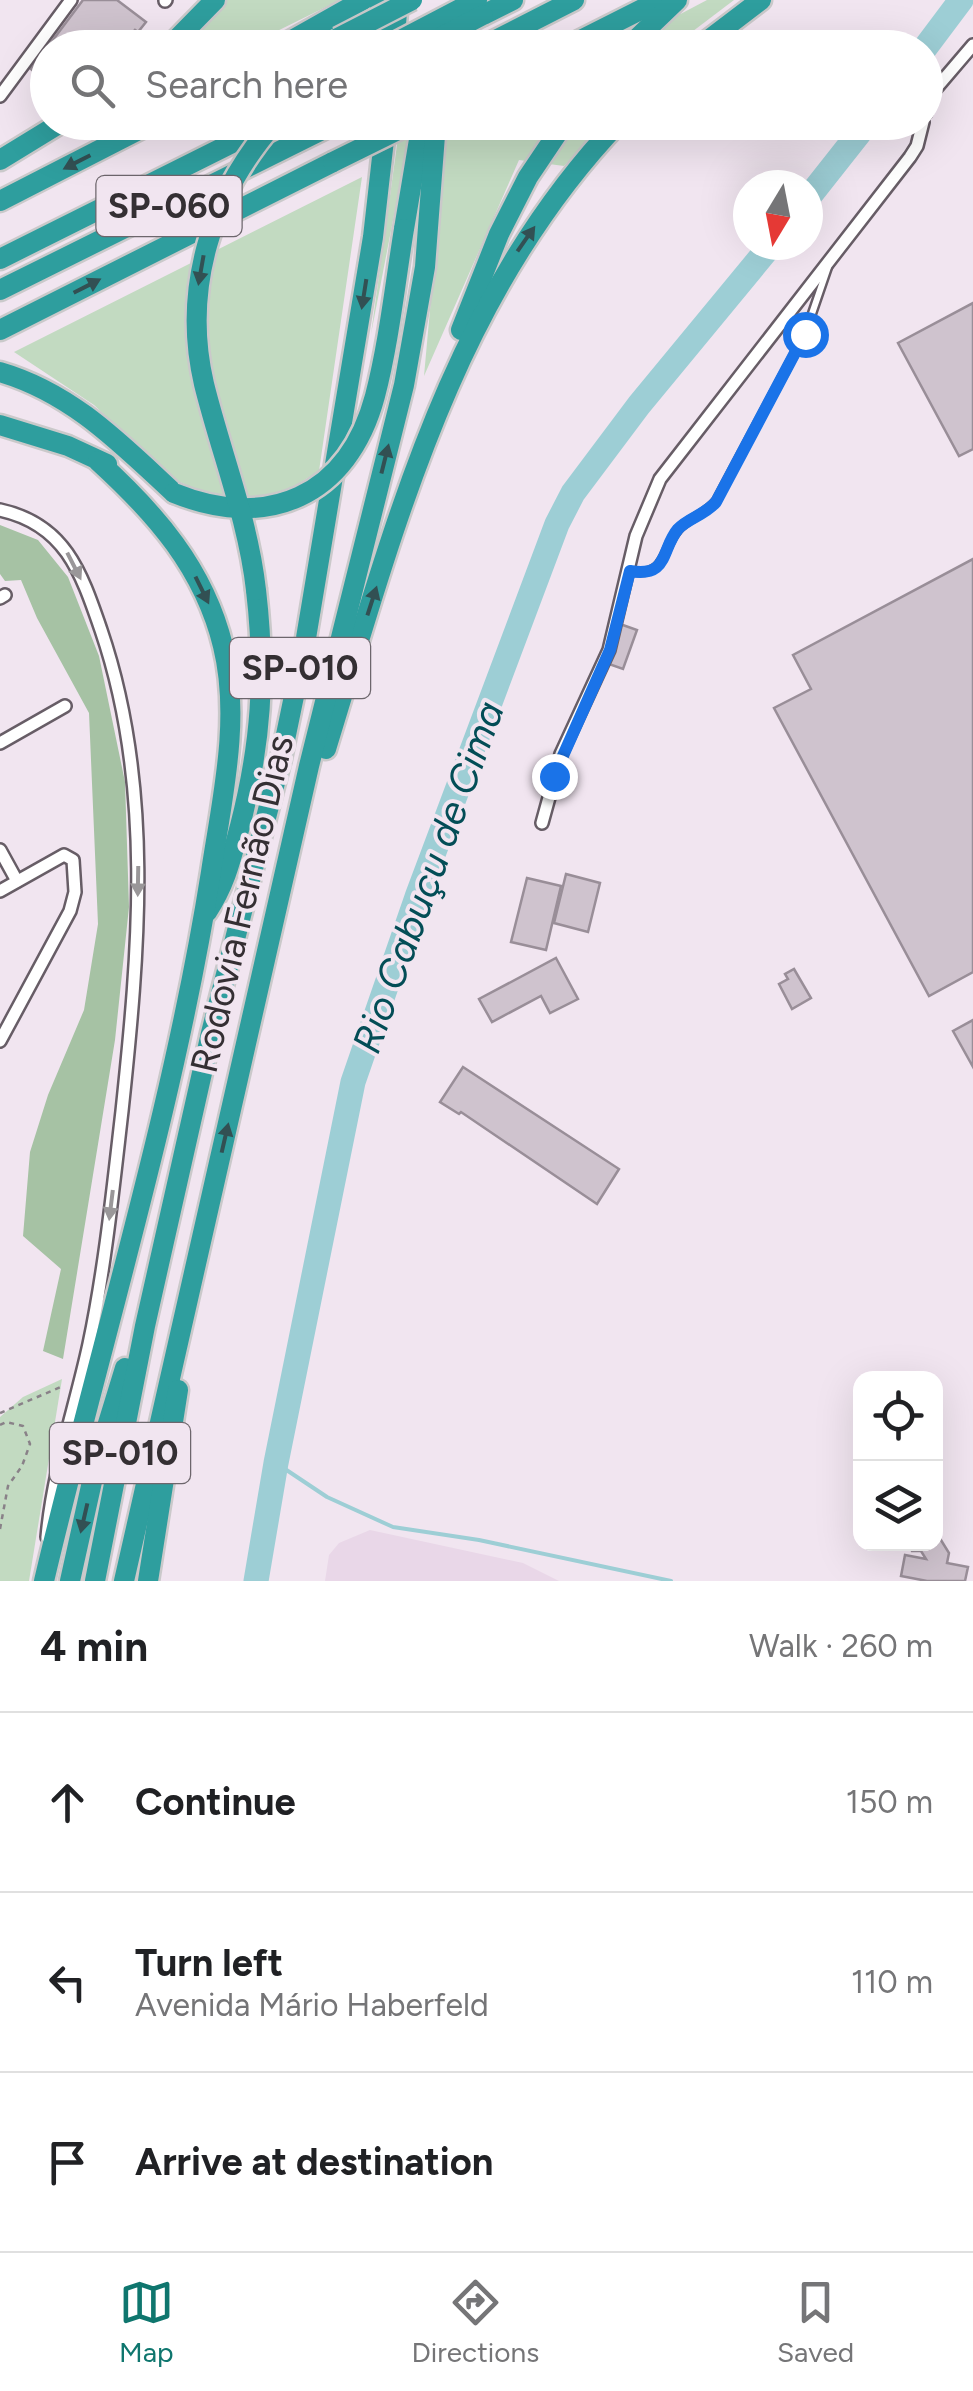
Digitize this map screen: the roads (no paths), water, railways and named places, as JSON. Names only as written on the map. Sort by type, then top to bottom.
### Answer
[{"type":"highway","points":[[186,30],[215,0]]},
{"type":"highway","points":[[309,30],[363,0]]},
{"type":"highway","points":[[380,0],[381,30]]},
{"type":"highway","points":[[396,30],[398,0]]},
{"type":"highway","points":[[354,30],[412,0]]},
{"type":"highway","points":[[440,30],[444,0]]},
{"type":"highway","points":[[426,30],[512,0]]},
{"type":"highway","points":[[515,30],[574,0]]},
{"type":"highway","points":[[601,30],[660,0]]},
{"type":"highway","points":[[646,30],[677,0]]},
{"type":"highway","points":[[722,30],[761,0]]},
{"type":"highway","points":[[447,30],[480,8]]},
{"type":"highway","points":[[0,160],[33,140]]},
{"type":"highway","name":"SP-060","points":[[0,201],[119,140]]},
{"type":"highway","name":"SP-060","points":[[0,259],[238,140]]},
{"type":"highway","points":[[204,918],[224,886],[255,767],[261,666],[250,541],[204,382],[196,314],[201,269],[218,212],[246,157],[260,140]]},
{"type":"highway","name":"SP-060","points":[[0,290],[302,140]]},
{"type":"highway","points":[[374,140],[373,168],[379,198]]},
{"type":"highway","name":"SP-060","points":[[0,330],[378,140]]},
{"type":"highway","name":"Rodovia Fernão Dias","points":[[95,1581],[145,1326],[211,1033],[293,704],[379,198],[384,140]]},
{"type":"highway","points":[[0,425],[52,440],[212,506],[258,510],[306,496],[340,465],[362,430],[375,397],[419,140]]},
{"type":"highway","name":"Rodovia Fernão Dias","points":[[124,1581],[309,766],[404,384],[425,267],[435,140]]},
{"type":"highway","points":[[415,470],[420,429],[498,234],[528,177],[554,140]]},
{"type":"highway","points":[[297,826],[444,393],[495,289],[554,198],[604,140]]},
{"type":"highway","points":[[0,372],[46,390],[89,416],[174,493]]},
{"type":"highway","points":[[44,1581],[184,1026],[204,918],[229,734],[224,650],[206,596],[175,542],[148,507],[98,460]]},
{"type":"highway","points":[[70,1581],[97,1459],[132,1342],[145,1326]]},
{"type":"highway","points":[[148,1581],[178,1392],[180,1336]]},
{"type":"street","points":[[49,30],[71,0]]},
{"type":"street","points":[[943,80],[973,45]]},
{"type":"street","points":[[0,96],[30,55]]},
{"type":"street","points":[[542,823],[562,754],[610,650],[636,536],[660,479],[910,157],[918,140]]},
{"type":"street","points":[[0,510],[40,524],[57,539],[72,559],[107,648],[128,740],[138,876],[131,1029],[106,1243],[54,1481],[44,1581]]},
{"type":"street","points":[[0,743],[65,706]]},
{"type":"street","points":[[0,850],[17,881]]},
{"type":"street","points":[[0,891],[64,854],[74,860],[75,892],[61,933],[0,1042]]},
{"type":"lane","points":[[630,571],[644,572],[661,564],[679,527],[704,514],[716,502],[805,334],[830,261]]},
{"type":"waterway","name":"Rio Cabuçu de Cima","points":[[938,30],[961,0]]},
{"type":"waterway","name":"Rio Cabuçu de Cima","points":[[823,179],[854,140]]},
{"type":"waterway","name":"Rio Cabuçu de Cima","points":[[256,1581],[353,1082],[417,897],[557,524],[573,493],[639,405],[759,260]]},
{"type":"waterway","points":[[276,1463],[327,1497],[393,1527],[479,1540],[671,1581]]}]
